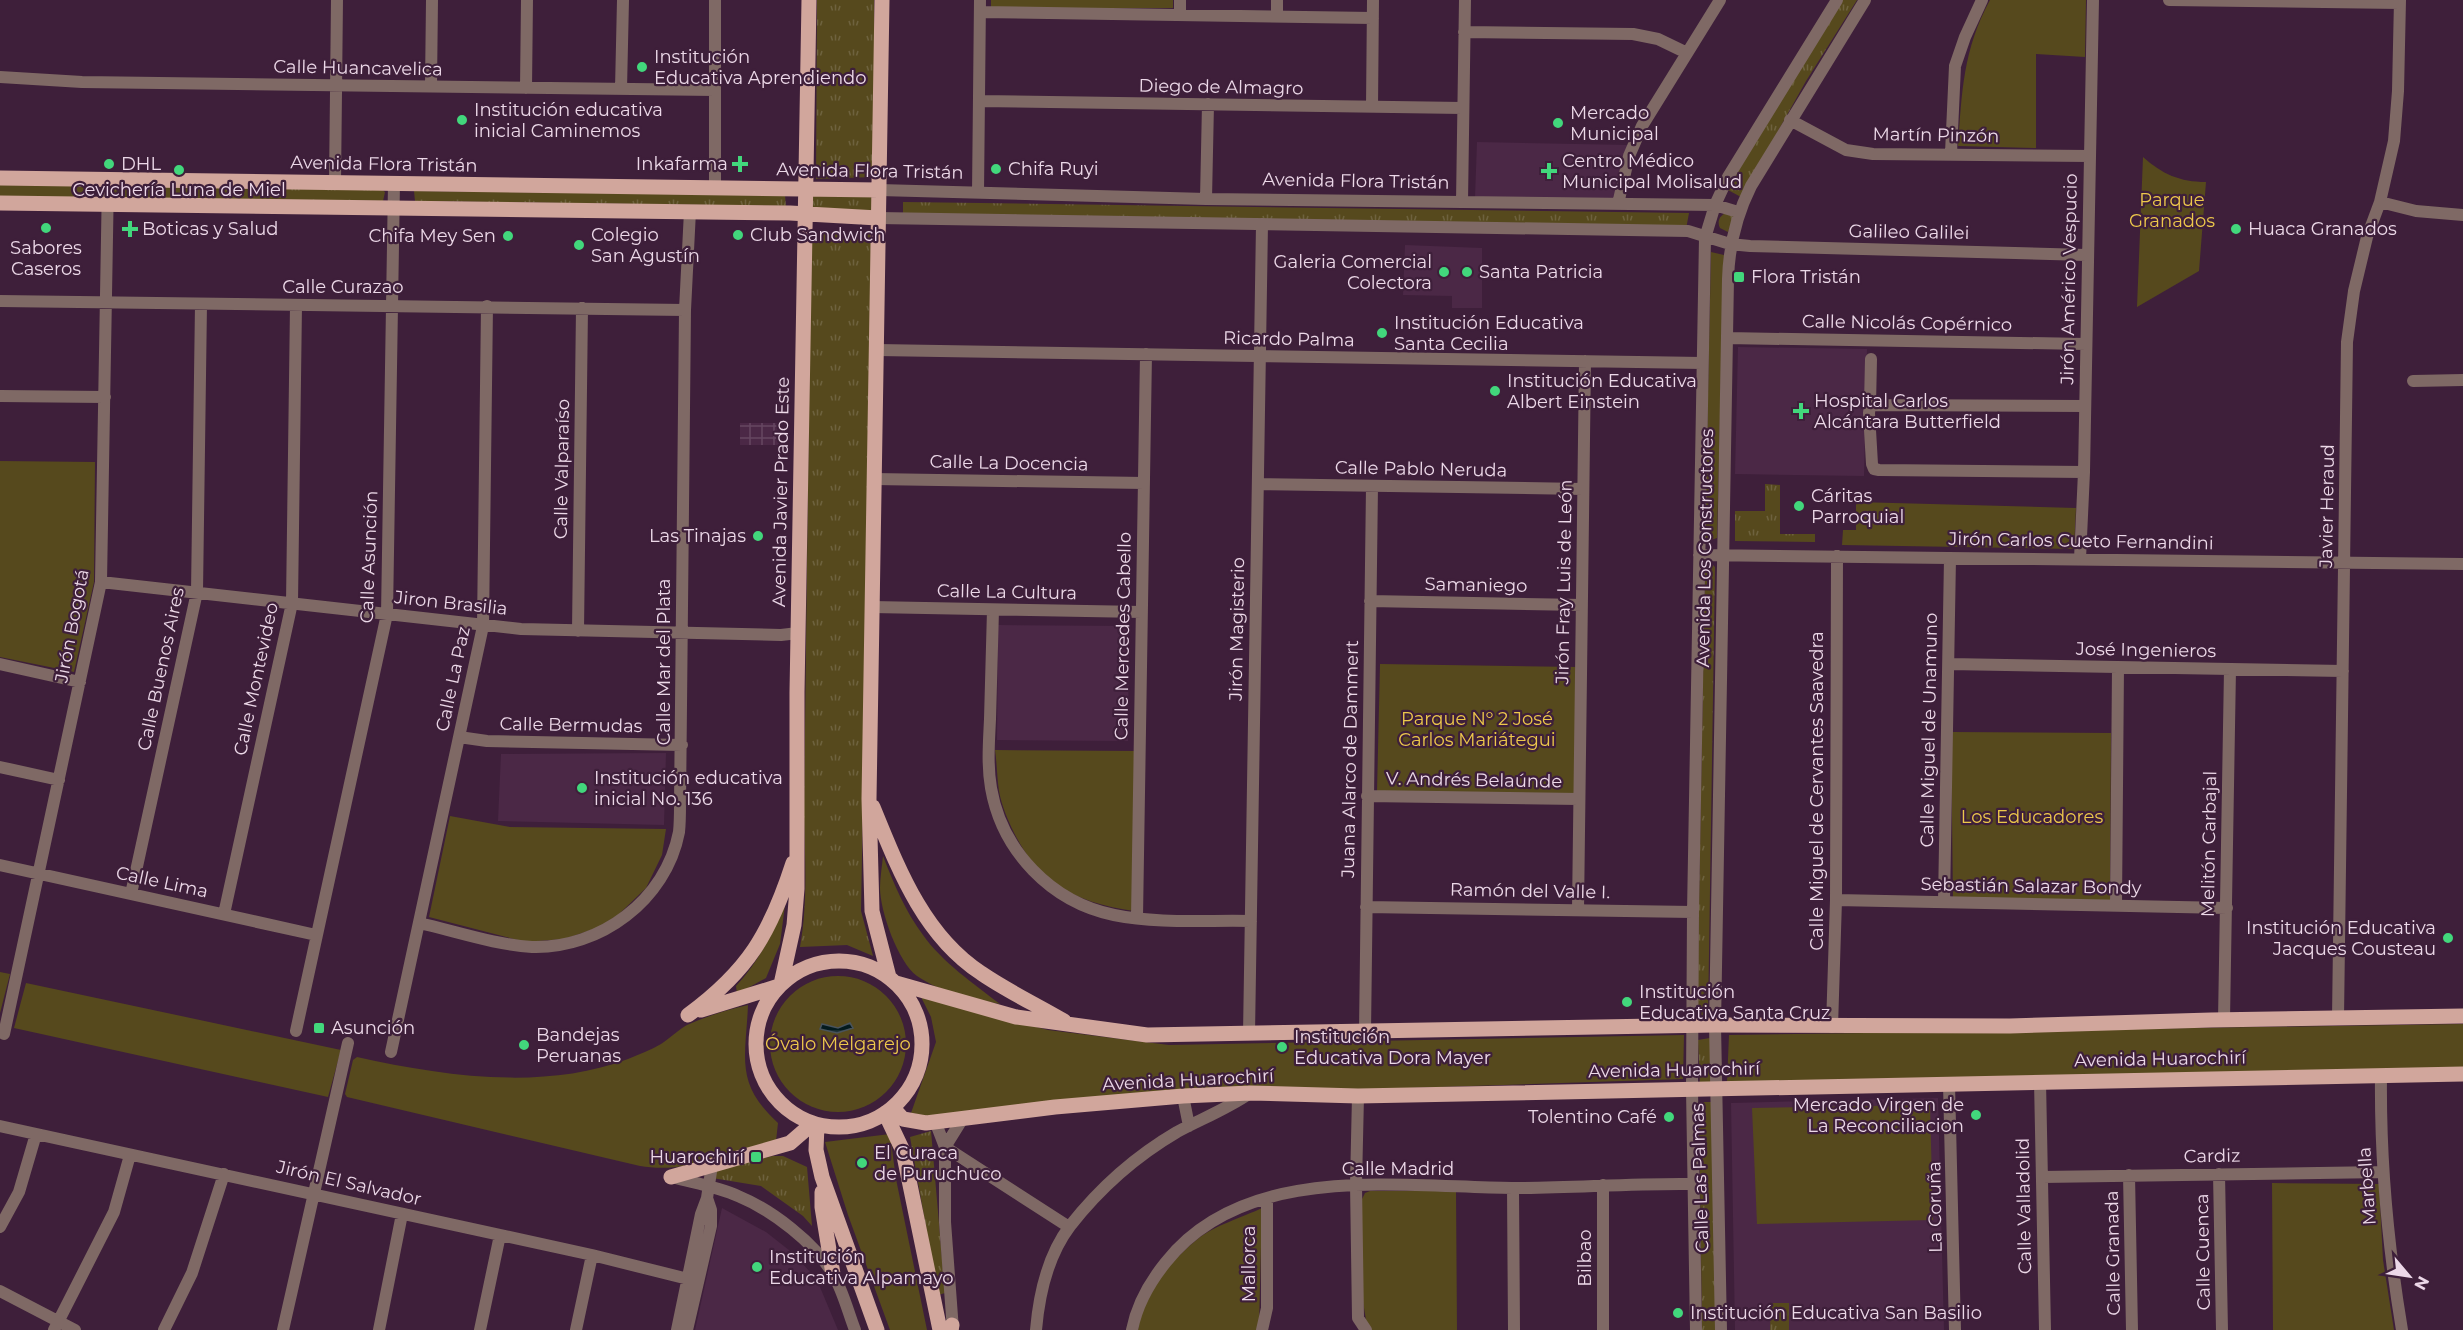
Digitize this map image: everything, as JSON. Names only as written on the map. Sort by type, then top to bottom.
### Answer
[{"type":"main road","name":"Avenida Javier Prado Este","points":[[780,985],[796,907],[798,633],[809,0]]},
{"type":"main road","points":[[882,0],[869,799],[872,911],[892,980]]},
{"type":"main road","name":"Avenida Flora Tristán","points":[[0,178],[879,190]]},
{"type":"main road","points":[[0,203],[690,212],[878,218]]},
{"type":"main road","points":[[869,799],[919,909],[949,944],[980,973],[1072,1025]]},
{"type":"main road","points":[[780,985],[766,1003],[758,1023],[755,1044],[758,1064],[765,1084],[777,1101],[793,1114],[814,1124],[838,1128],[870,1122],[889,1111],[906,1093],[916,1075],[921,1056],[922,1036],[918,1017],[909,998],[892,980],[871,967],[852,962],[832,961],[805,968],[780,985],[688,1015],[731,979],[758,945],[779,906],[793,863],[796,827]]},
{"type":"main road","name":"Avenida Huarochirí","points":[[892,980],[978,1008],[1016,1017],[1147,1035],[1715,1025],[2010,1026],[2463,1016]]},
{"type":"main road","name":"Avenida Huarochirí","points":[[889,1111],[914,1122],[1183,1096],[1250,1094],[1358,1096],[2463,1074]]},
{"type":"main road","points":[[889,1111],[903,1151],[949,1329]]},
{"type":"main road","points":[[671,1176],[790,1143],[814,1124]]},
{"type":"main road","points":[[814,1124],[816,1150],[822,1177],[877,1330]]},
{"type":"main road","points":[[822,1177],[822,1207],[833,1274]]},
{"type":"street","points":[[334,183],[337,0]]},
{"type":"street","points":[[431,86],[432,0]]},
{"type":"street","points":[[526,88],[527,0]]},
{"type":"street","points":[[621,89],[622,0]]},
{"type":"street","points":[[715,0],[715,188]]},
{"type":"street","points":[[1180,0],[1180,15]]},
{"type":"street","points":[[1277,0],[1277,16]]},
{"type":"street","points":[[1372,107],[1373,0]]},
{"type":"street","points":[[1462,202],[1465,0]]},
{"type":"street","points":[[1618,204],[1629,156],[1642,126],[1720,0]]},
{"type":"street","name":"Avenida Los Constructores","points":[[1694,1026],[1693,912],[1706,238],[1715,205],[1728,177],[1837,0]]},
{"type":"street","name":"Avenida Los Constructores","points":[[1715,1025],[1730,244],[1738,212],[1751,186],[1865,0]]},
{"type":"street","points":[[1952,153],[1955,66],[1982,0]]},
{"type":"street","name":"Jirón Américo Vespucio","points":[[2079,559],[2084,472],[2086,255],[2093,0]]},
{"type":"street","points":[[2169,0],[2400,2]]},
{"type":"street","name":"Javier Heraud","points":[[2338,1018],[2347,342],[2354,291],[2367,237],[2380,202],[2394,141],[2398,91],[2400,2]]},
{"type":"street","points":[[978,193],[980,6],[1180,15],[1373,18]]},
{"type":"street","points":[[1464,32],[1633,34],[1658,39],[1687,53]]},
{"type":"street","name":"Calle Huancavelica","points":[[0,77],[44,81],[715,90]]},
{"type":"street","name":"Diego de Almagro","points":[[979,101],[1463,108]]},
{"type":"street","points":[[1206,199],[1208,104]]},
{"type":"street","name":"Martín Pinzón","points":[[1790,120],[1846,150],[1873,154],[2090,156]]},
{"type":"street","name":"Jirón Bogotá","points":[[4,1034],[101,582],[108,180]]},
{"type":"street","name":"Calle Asunción","points":[[296,1031],[387,615],[394,183]]},
{"type":"street","name":"Avenida Flora Tristán","points":[[879,190],[1206,199],[1715,205],[1738,212]]},
{"type":"street","points":[[2380,202],[2416,211],[2463,215]]},
{"type":"street","name":"Calle Mar del Plata","points":[[419,923],[516,945],[533,947],[558,945],[582,939],[620,921],[639,905],[668,865],[679,830],[682,745],[685,310],[690,212]]},
{"type":"street","points":[[878,218],[1688,231],[1730,244]]},
{"type":"street","name":"Jirón Magisterio","points":[[1249,1034],[1262,224]]},
{"type":"street","name":"Galileo Galilei","points":[[1730,244],[2086,255]]},
{"type":"street","name":"Calle Curazao","points":[[0,301],[685,310]]},
{"type":"street","name":"Calle Buenos Aires","points":[[131,894],[197,592],[201,304]]},
{"type":"street","name":"Calle Montevideo","points":[[224,914],[292,603],[296,305]]},
{"type":"street","name":"Calle La Paz","points":[[391,1052],[483,626],[487,306]]},
{"type":"street","name":"Calle Valparaíso","points":[[578,631],[582,308]]},
{"type":"street","name":"Calle Nicolás Copérnico","points":[[1727,338],[2086,344]]},
{"type":"street","name":"Ricardo Palma","points":[[877,350],[1702,363]]},
{"type":"street","name":"Calle Mercedes Cabello","points":[[1137,918],[1146,354]]},
{"type":"street","points":[[1871,358],[1870,405],[1874,469],[2084,472]]},
{"type":"street","name":"Jirón Fray Luis de León","points":[[1578,910],[1585,362]]},
{"type":"street","points":[[2414,381],[2463,380]]},
{"type":"street","points":[[0,396],[105,397]]},
{"type":"street","points":[[1870,405],[2085,406]]},
{"type":"street","name":"Calle La Docencia","points":[[874,479],[1144,483]]},
{"type":"street","name":"Calle Pablo Neruda","points":[[1258,484],[1583,489]]},
{"type":"street","name":"Juana Alarco de Dammert","points":[[1365,1032],[1372,486]]},
{"type":"street","name":"Jirón Carlos Cueto Fernandini","points":[[1699,555],[2463,564]]},
{"type":"street","name":"Calle Miguel de Cervantes Saavedra","points":[[1832,1027],[1836,900],[1837,556]]},
{"type":"street","name":"Calle Miguel de Unamuno","points":[[1944,902],[1950,558]]},
{"type":"street","name":"Jiron Brasilia","points":[[101,582],[483,626],[578,631],[781,635],[798,633]]},
{"type":"street","name":"Samaniego","points":[[1370,601],[1582,605]]},
{"type":"street","name":"Calle La Cultura","points":[[872,608],[1142,612]]},
{"type":"street","points":[[993,610],[989,772],[993,799],[1006,834],[1026,863],[1046,884],[1092,909],[1137,918],[1251,921]]},
{"type":"street","points":[[0,664],[80,682]]},
{"type":"street","name":"José Ingenieros","points":[[1949,664],[2343,671]]},
{"type":"street","points":[[2116,906],[2118,667]]},
{"type":"street","name":"Melitón Carbajal","points":[[2224,1020],[2230,669]]},
{"type":"street","name":"Calle Bermudas","points":[[459,737],[487,741],[682,745]]},
{"type":"street","points":[[0,767],[59,780]]},
{"type":"street","name":"V. Andrés Belaúnde","points":[[1367,796],[1579,799]]},
{"type":"street","name":"Calle Lima","points":[[0,865],[316,935]]},
{"type":"street","name":"Sebastián Salazar Bondy","points":[[1836,900],[2226,908]]},
{"type":"street","name":"Ramón del Valle I.","points":[[1366,907],[1693,912]]},
{"type":"street","name":"Calle Las Palmas","points":[[1715,1025],[1721,1330]]},
{"type":"street","name":"Calle Las Palmas","points":[[1694,1026],[1692,1089],[1696,1330]]},
{"type":"street","points":[[283,1330],[348,1043]]},
{"type":"street","name":"Marbella","points":[[2381,1075],[2383,1172],[2391,1266],[2402,1330]]},
{"type":"street","name":"Calle Valladolid","points":[[2040,1081],[2045,1330]]},
{"type":"street","name":"La Coruña","points":[[1949,1084],[1955,1330]]},
{"type":"street","points":[[1036,1330],[1038,1306],[1050,1265],[1069,1227],[1123,1170],[1177,1133],[1250,1094]]},
{"type":"street","points":[[1183,1096],[1190,1126]]},
{"type":"street","points":[[1358,1096],[1357,1324],[1366,1330]]},
{"type":"street","points":[[945,1147],[963,1118]]},
{"type":"street","points":[[935,1121],[945,1147],[949,1329]]},
{"type":"street","name":"Jirón El Salvador","points":[[0,1126],[500,1234],[688,1279]]},
{"type":"street","points":[[0,1227],[19,1192],[36,1134]]},
{"type":"street","points":[[945,1147],[1069,1227]]},
{"type":"street","points":[[56,1326],[114,1212],[130,1155]]},
{"type":"street","points":[[677,1330],[701,1214],[708,1193],[712,1165]]},
{"type":"street","name":"Cardiz","points":[[2042,1177],[2383,1172]]},
{"type":"street","points":[[164,1330],[192,1273],[224,1174]]},
{"type":"street","name":"Calle Cuenca","points":[[2219,1174],[2223,1330]]},
{"type":"street","name":"Calle Granada","points":[[2129,1175],[2132,1330]]},
{"type":"street","points":[[671,1176],[708,1193],[738,1195],[769,1212],[813,1249],[833,1274],[855,1330]]},
{"type":"street","name":"Calle Madrid","points":[[1132,1330],[1136,1309],[1154,1277],[1180,1244],[1206,1224],[1238,1208],[1267,1198],[1356,1184],[1513,1188],[1693,1184]]},
{"type":"street","name":"Bilbao","points":[[1603,1185],[1603,1330]]},
{"type":"street","points":[[1513,1188],[1514,1330]]},
{"type":"street","points":[[687,1330],[711,1226],[708,1193]]},
{"type":"street","name":"Mallorca","points":[[1262,1330],[1268,1308],[1267,1198]]},
{"type":"street","points":[[379,1330],[402,1214]]},
{"type":"street","points":[[480,1330],[500,1234]]},
{"type":"street","points":[[576,1330],[592,1255]]},
{"type":"street","points":[[0,1291],[56,1326],[75,1330]]},
{"type":"shaded area","name":"Centro Médico Municipal Molisalud","points":[[1477,142],[1629,145],[1615,200],[1475,197]]},
{"type":"shaded area","points":[[1405,245],[1482,248],[1482,308],[1452,308],[1452,296],[1403,295]]},
{"type":"shaded area","name":"Hospital Carlos Alcántara Butterfield","points":[[1738,347],[1867,349],[1864,476],[1735,474]]},
{"type":"shaded area","points":[[740,423],[780,423],[780,445],[740,445]]},
{"type":"shaded area","points":[[998,625],[1129,626],[1128,741],[997,740]]},
{"type":"shaded area","name":"Institución educativa inicial No. 136","points":[[666,753],[664,825],[498,821],[501,754]]},
{"type":"shaded area","points":[[850,1023],[853,1028],[837,1033],[820,1029],[822,1024],[838,1028]]},
{"type":"shaded area","points":[[1938,1098],[1944,1330],[1735,1330],[1731,1103]]},
{"type":"shaded area","name":"Institución Educativa Alpamayo","points":[[722,1208],[766,1232],[794,1254],[817,1280],[838,1330],[695,1330]]},
{"type":"green space","points":[[817,0],[874,0],[874,177],[816,179]]},
{"type":"green space","points":[[991,0],[1173,0],[1173,8],[991,8]]},
{"type":"green space","points":[[1840,0],[1857,0],[1806,81],[1741,197],[1728,190],[1749,148]]},
{"type":"green space","points":[[1990,0],[2086,0],[2085,57],[2036,54],[2036,148],[1958,146],[1965,71],[1974,36]]},
{"type":"green space","name":"Parque Granados","points":[[2143,157],[2172,176],[2206,182],[2199,271],[2137,307]]},
{"type":"green space","points":[[0,184],[94,186],[95,198],[0,198]]},
{"type":"green space","points":[[118,186],[381,189],[385,192],[383,201],[118,198],[111,194],[112,189]]},
{"type":"green space","points":[[414,191],[785,195],[786,206],[415,201]]},
{"type":"green space","points":[[815,194],[871,195],[878,213],[813,213],[811,199]]},
{"type":"green space","points":[[903,202],[1689,213],[1686,229],[903,216]]},
{"type":"green space","points":[[1726,213],[1734,216],[1728,232],[1720,228],[1719,224],[1720,217]]},
{"type":"green space","points":[[873,232],[861,911],[873,956],[847,945],[800,947],[805,881],[811,234]]},
{"type":"green space","points":[[1711,252],[1724,255],[1717,538],[1711,540],[1705,537]]},
{"type":"green space","points":[[0,461],[95,462],[94,582],[74,672],[0,657]]},
{"type":"green space","points":[[1765,484],[1780,485],[1780,534],[1815,534],[1815,542],[1735,541],[1735,511],[1765,511]]},
{"type":"green space","points":[[1856,502],[2076,508],[2074,549],[1842,545],[1843,530],[1856,530]]},
{"type":"green space","points":[[1710,562],[1715,567],[1708,1017],[1699,1019],[1697,1016],[1705,568]]},
{"type":"green space","name":"Parque Nº 2 José Carlos Mariátegui","points":[[1380,664],[1578,667],[1575,795],[1377,792]]},
{"type":"green space","name":"Los Educadores","points":[[1951,732],[2111,733],[2110,901],[1953,901]]},
{"type":"green space","points":[[995,750],[1137,751],[1134,911],[1081,898],[1052,882],[1034,865],[1018,841],[1006,815],[998,786]]},
{"type":"green space","points":[[450,816],[510,827],[666,829],[662,855],[646,888],[618,915],[597,928],[564,939],[525,942],[429,917]]},
{"type":"green space","points":[[883,856],[905,907],[931,945],[959,972],[1000,1004],[946,991],[917,976],[910,969],[891,935],[883,909],[880,888]]},
{"type":"green space","points":[[785,905],[780,944],[766,978],[737,994],[736,986],[758,958]]},
{"type":"green space","points":[[0,972],[10,974],[0,1013]]},
{"type":"green space","name":"Óvalo Melgarejo","points":[[838,976],[864,981],[876,987],[886,996],[895,1006],[901,1018],[906,1044],[901,1070],[895,1082],[886,1092],[876,1101],[864,1107],[838,1112],[812,1107],[800,1101],[790,1092],[781,1082],[775,1070],[770,1044],[775,1018],[781,1006],[790,996],[800,987],[812,981]]},
{"type":"green space","points":[[26,983],[341,1050],[328,1097],[14,1028]]},
{"type":"green space","points":[[921,997],[1048,1030],[1169,1045],[1684,1035],[1683,1079],[1107,1098],[927,1116],[911,1113],[936,1042],[931,1017]]},
{"type":"green space","points":[[748,1005],[746,1068],[754,1095],[778,1123],[776,1141],[692,1165],[657,1168],[640,1166],[347,1097],[345,1094],[353,1060],[357,1057],[458,1074],[493,1077],[562,1075],[595,1069],[628,1059],[661,1044],[687,1025]]},
{"type":"green space","points":[[2463,1024],[2463,1070],[1727,1082],[1729,1035]]},
{"type":"green space","points":[[1710,1038],[1711,1086],[1700,1085],[1698,1040]]},
{"type":"green space","points":[[1704,1102],[1712,1102],[1716,1330],[1702,1330],[1699,1106]]},
{"type":"green space","points":[[1930,1105],[1933,1220],[1757,1224],[1752,1108]]},
{"type":"green space","points":[[931,1131],[945,1293],[938,1295],[910,1137]]},
{"type":"green space","points":[[890,1134],[896,1179],[927,1330],[890,1330],[848,1215],[825,1142]]},
{"type":"green space","points":[[773,1156],[783,1156],[807,1167],[812,1226],[803,1216],[761,1186],[706,1177],[709,1171]]},
{"type":"green space","points":[[2272,1183],[2379,1184],[2383,1260],[2394,1330],[2273,1330]]},
{"type":"green space","points":[[1370,1191],[1456,1191],[1457,1330],[1370,1330],[1367,1326],[1362,1296],[1362,1199],[1365,1193]]},
{"type":"green space","points":[[1262,1208],[1259,1326],[1257,1330],[1138,1330],[1140,1317],[1152,1291],[1178,1256],[1205,1234]]},
{"type":"green space","points":[[1771,1303],[1789,1303],[1789,1330],[1770,1330]]},
{"type":"place","name":"Institución Educativa Aprendiendo","points":[[642,67]]},
{"type":"place","name":"Institución educativa inicial Caminemos","points":[[462,120]]},
{"type":"place","name":"Mercado Municipal","points":[[1558,123]]},
{"type":"place","name":"DHL","points":[[109,164]]},
{"type":"place","name":"Inkafarma","points":[[740,164]]},
{"type":"place","name":"Chifa Ruyi","points":[[996,169]]},
{"type":"place","name":"Cevichería Luna de Miel","points":[[179,170]]},
{"type":"place","name":"Centro Médico Municipal Molisalud","points":[[1549,171]]},
{"type":"place","name":"Sabores Caseros","points":[[46,228]]},
{"type":"place","name":"Boticas y Salud","points":[[130,229]]},
{"type":"place","name":"Huaca Granados","points":[[2236,229]]},
{"type":"place","name":"Club Sandwich","points":[[738,235]]},
{"type":"place","name":"Chifa Mey Sen","points":[[508,236]]},
{"type":"place","name":"Colegio San Agustín","points":[[579,245]]},
{"type":"place","name":"Galeria Comercial Colectora","points":[[1444,272]]},
{"type":"place","name":"Santa Patricia","points":[[1467,272]]},
{"type":"place","name":"Flora Tristán","points":[[1739,277]]},
{"type":"place","name":"Institución Educativa Santa Cecilia","points":[[1382,333]]},
{"type":"place","name":"Institución Educativa Albert Einstein","points":[[1495,391]]},
{"type":"place","name":"Hospital Carlos Alcántara Butterfield","points":[[1801,411]]},
{"type":"place","name":"Cáritas Parroquial","points":[[1799,506]]},
{"type":"place","name":"Las Tinajas","points":[[758,536]]},
{"type":"place","name":"Institución educativa inicial No. 136","points":[[582,788]]},
{"type":"place","name":"Institución Educativa Jacques Cousteau","points":[[2448,938]]},
{"type":"place","name":"Institución Educativa Santa Cruz","points":[[1627,1002]]},
{"type":"place","name":"Asunción","points":[[319,1028]]},
{"type":"place","name":"Bandejas Peruanas","points":[[524,1045]]},
{"type":"place","name":"Institución Educativa Dora Mayer","points":[[1282,1047]]},
{"type":"place","name":"Mercado Virgen de La Reconciliacion","points":[[1976,1115]]},
{"type":"place","name":"Tolentino Café","points":[[1669,1117]]},
{"type":"place","name":"Huarochirí","points":[[756,1157]]},
{"type":"place","name":"El Curaca de Puruchuco","points":[[862,1163]]},
{"type":"place","name":"Institución Educativa Alpamayo","points":[[757,1267]]},
{"type":"place","name":"Institución Educativa San Basilio","points":[[1678,1313]]}]
